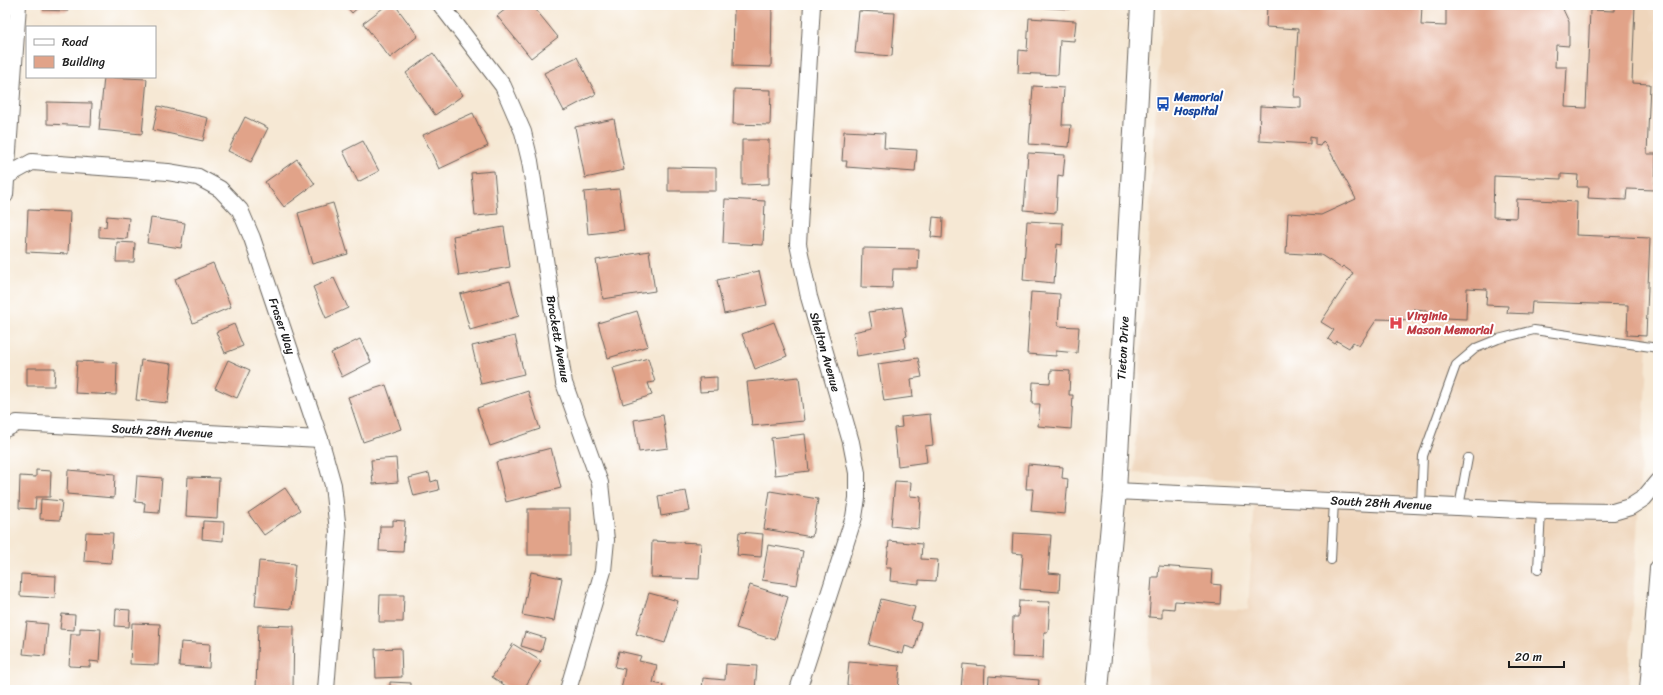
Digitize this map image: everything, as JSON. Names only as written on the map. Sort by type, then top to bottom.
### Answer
[{"type":"main road","name":"Tieton Drive","points":[[1097,690],[1115,491],[1142,5]]},
{"type":"street","points":[[5,196],[18,5]]},
{"type":"street","name":"Brackett Avenue","points":[[441,5],[503,86],[523,132],[530,161],[564,383],[600,483],[606,540],[603,571],[568,690]]},
{"type":"street","name":"Shelton Avenue","points":[[798,690],[854,517],[858,498],[857,473],[851,442],[809,297],[798,244],[812,5]]},
{"type":"street","name":"Fraser Way","points":[[6,177],[32,162],[168,172],[198,177],[220,189],[240,210],[252,238],[320,439],[333,485],[338,531],[326,690]]},
{"type":"street","name":"South 28th Avenue","points":[[5,429],[17,423],[320,439]]},
{"type":"street","name":"South 28th Avenue","points":[[1115,491],[1540,511],[1613,512],[1630,508],[1644,498],[1658,481]]},
{"type":"street","points":[[1648,690],[1658,568]]},
{"type":"lane","points":[[1421,505],[1423,456],[1456,365],[1476,348],[1498,339],[1534,330],[1658,348]]},
{"type":"lane","points":[[1459,507],[1468,458]]},
{"type":"lane","points":[[1331,560],[1334,501]]},
{"type":"lane","points":[[1538,569],[1540,511]]},
{"type":"shaded area","name":"Virginia Mason Memorial","points":[[1162,5],[1658,5],[1658,173],[1628,690],[1147,690],[1152,605],[1248,610],[1256,481],[1134,473]]},
{"type":"building","points":[[43,5],[68,5],[68,11],[43,10]]},
{"type":"building","points":[[345,5],[361,5],[352,13]]},
{"type":"building","points":[[387,5],[395,5],[418,36],[390,58],[363,23]]},
{"type":"building","points":[[511,5],[532,5],[558,37],[531,58],[497,16]]},
{"type":"building","points":[[608,5],[621,5],[621,9],[607,8]]},
{"type":"building","points":[[734,5],[772,5],[771,67],[733,66]]},
{"type":"building","points":[[1035,5],[1070,5],[1070,9],[1034,7]]},
{"type":"building","points":[[1267,5],[1422,5],[1421,25],[1446,26],[1446,5],[1561,5],[1569,22],[1569,46],[1556,45],[1555,67],[1567,67],[1565,107],[1586,108],[1590,10],[1614,11],[1614,5],[1635,5],[1632,83],[1650,84],[1647,154],[1656,154],[1655,190],[1627,189],[1626,200],[1588,198],[1589,187],[1577,187],[1578,175],[1561,174],[1561,179],[1494,176],[1493,217],[1516,218],[1517,199],[1577,202],[1576,235],[1650,238],[1646,336],[1627,335],[1628,305],[1532,302],[1531,314],[1507,313],[1508,306],[1486,305],[1487,289],[1467,288],[1466,319],[1426,317],[1426,310],[1413,309],[1413,320],[1377,319],[1359,346],[1353,342],[1349,348],[1337,341],[1335,344],[1328,339],[1334,330],[1321,322],[1353,273],[1343,266],[1341,268],[1321,255],[1286,253],[1288,213],[1321,215],[1356,199],[1323,141],[1320,146],[1315,145],[1315,137],[1310,136],[1310,144],[1259,141],[1260,106],[1301,108],[1301,97],[1294,97],[1298,29],[1266,27]]},
{"type":"building","points":[[859,11],[895,13],[892,56],[855,53]]},
{"type":"building","points":[[1029,18],[1076,21],[1074,41],[1060,40],[1058,75],[1018,73],[1019,50],[1027,51]]},
{"type":"building","points":[[433,53],[463,95],[435,115],[406,73]]},
{"type":"building","points":[[577,57],[596,94],[564,111],[544,73]]},
{"type":"building","points":[[104,78],[147,79],[142,134],[99,130]]},
{"type":"building","points":[[1033,86],[1064,88],[1062,125],[1071,125],[1069,147],[1029,144]]},
{"type":"building","points":[[734,89],[771,90],[770,125],[733,124]]},
{"type":"building","points":[[47,102],[92,103],[91,126],[47,124]]},
{"type":"building","points":[[158,106],[208,118],[203,141],[153,130]]},
{"type":"building","points":[[473,113],[488,146],[439,169],[423,135]]},
{"type":"building","points":[[245,117],[268,128],[251,162],[228,151]]},
{"type":"building","points":[[614,119],[624,170],[585,178],[575,127]]},
{"type":"building","points":[[844,131],[885,133],[884,148],[917,150],[915,172],[846,167],[847,161],[842,161]]},
{"type":"building","points":[[742,140],[769,140],[769,184],[742,185]]},
{"type":"building","points":[[363,141],[379,171],[358,182],[343,151]]},
{"type":"building","points":[[1028,153],[1065,155],[1063,176],[1058,175],[1056,213],[1024,210]]},
{"type":"building","points":[[297,159],[315,184],[284,207],[265,182]]},
{"type":"building","points":[[668,167],[716,168],[716,191],[668,191]]},
{"type":"building","points":[[494,171],[498,214],[475,216],[471,173]]},
{"type":"building","points":[[619,189],[624,230],[588,234],[584,192]]},
{"type":"building","points":[[725,199],[765,201],[763,245],[723,243]]},
{"type":"building","points":[[333,203],[348,254],[312,264],[298,213]]},
{"type":"building","points":[[28,210],[70,212],[68,254],[26,252]]},
{"type":"building","points":[[107,216],[129,218],[127,239],[99,237],[99,226],[106,227]]},
{"type":"building","points":[[933,217],[943,218],[942,238],[931,237]]},
{"type":"building","points":[[151,218],[185,223],[181,248],[147,243]]},
{"type":"building","points":[[1027,221],[1063,223],[1062,245],[1057,244],[1054,283],[1023,280]]},
{"type":"building","points":[[504,227],[510,267],[459,276],[453,236]]},
{"type":"building","points":[[117,242],[135,243],[134,262],[116,262]]},
{"type":"building","points":[[862,248],[919,249],[918,269],[893,269],[892,288],[861,287]]},
{"type":"building","points":[[649,251],[655,291],[603,299],[596,260]]},
{"type":"building","points":[[213,263],[231,307],[193,323],[175,279]]},
{"type":"building","points":[[759,271],[767,305],[724,314],[717,280]]},
{"type":"building","points":[[334,278],[348,308],[326,318],[313,287]]},
{"type":"building","points":[[510,281],[519,316],[470,330],[460,294]]},
{"type":"building","points":[[1031,292],[1060,294],[1058,326],[1079,327],[1077,353],[1056,351],[1056,356],[1027,354]]},
{"type":"building","points":[[902,307],[907,336],[904,337],[906,348],[857,356],[853,332],[872,328],[869,312]]},
{"type":"building","points":[[637,311],[648,346],[608,358],[598,323]]},
{"type":"building","points":[[774,322],[787,356],[755,369],[742,334]]},
{"type":"building","points":[[234,324],[243,346],[225,353],[216,332]]},
{"type":"building","points":[[515,336],[524,374],[481,384],[472,346]]},
{"type":"building","points":[[360,339],[371,362],[342,377],[331,353]]},
{"type":"building","points":[[648,358],[655,382],[648,383],[652,395],[623,404],[613,368]]},
{"type":"building","points":[[918,358],[922,377],[911,379],[913,397],[884,401],[878,364]]},
{"type":"building","points":[[141,360],[172,364],[168,403],[136,400]]},
{"type":"building","points":[[228,360],[250,370],[237,398],[215,388]]},
{"type":"building","points":[[77,361],[117,363],[116,395],[75,393]]},
{"type":"building","points":[[27,368],[55,368],[54,386],[27,386]]},
{"type":"building","points":[[1051,370],[1070,371],[1069,395],[1073,395],[1071,429],[1038,426],[1040,404],[1032,404],[1033,382],[1050,383]]},
{"type":"building","points":[[717,377],[717,391],[700,392],[699,378]]},
{"type":"building","points":[[799,377],[804,421],[752,426],[747,382]]},
{"type":"building","points":[[386,385],[401,429],[363,442],[348,397]]},
{"type":"building","points":[[528,391],[540,429],[490,446],[477,408]]},
{"type":"building","points":[[930,414],[933,445],[925,446],[927,462],[898,466],[894,428],[902,427],[901,417]]},
{"type":"building","points":[[663,415],[668,448],[639,452],[634,420]]},
{"type":"building","points":[[805,434],[809,471],[775,475],[771,438]]},
{"type":"building","points":[[551,448],[561,488],[506,502],[496,462]]},
{"type":"building","points":[[396,458],[398,482],[373,484],[371,460]]},
{"type":"building","points":[[1028,464],[1063,467],[1062,478],[1068,479],[1065,514],[1031,511],[1033,489],[1026,489]]},
{"type":"building","points":[[36,470],[51,471],[50,497],[36,497],[35,509],[19,508],[20,476],[36,477]]},
{"type":"building","points":[[68,470],[115,474],[114,498],[67,494]]},
{"type":"building","points":[[429,473],[431,482],[437,480],[439,490],[414,496],[409,478]]},
{"type":"building","points":[[137,476],[162,478],[159,513],[144,512],[145,503],[135,502]]},
{"type":"building","points":[[188,477],[219,478],[217,518],[186,516]]},
{"type":"building","points":[[895,481],[911,482],[910,496],[921,497],[919,529],[891,526]]},
{"type":"building","points":[[285,488],[300,510],[264,535],[248,513]]},
{"type":"building","points":[[686,491],[690,511],[661,516],[658,496]]},
{"type":"building","points":[[770,491],[818,499],[812,537],[764,529]]},
{"type":"building","points":[[41,499],[62,501],[60,520],[40,519]]},
{"type":"building","points":[[528,509],[570,509],[570,555],[528,555]]},
{"type":"building","points":[[393,520],[405,521],[403,552],[379,551],[380,526],[393,526]]},
{"type":"building","points":[[203,521],[224,522],[223,541],[202,539]]},
{"type":"building","points":[[86,532],[113,533],[111,563],[84,561]]},
{"type":"building","points":[[739,532],[763,534],[761,557],[737,555]]},
{"type":"building","points":[[1013,533],[1051,535],[1048,573],[1060,574],[1059,592],[1020,589],[1023,554],[1012,553]]},
{"type":"building","points":[[652,541],[701,543],[699,579],[651,577]]},
{"type":"building","points":[[889,541],[922,544],[921,559],[938,560],[936,581],[919,580],[919,584],[890,581],[891,568],[886,568]]},
{"type":"building","points":[[768,545],[803,551],[797,585],[762,580]]},
{"type":"building","points":[[259,561],[295,564],[291,609],[255,606]]},
{"type":"building","points":[[1159,566],[1212,570],[1211,584],[1221,585],[1220,604],[1175,601],[1174,609],[1162,608],[1162,618],[1149,617],[1152,577],[1158,577]]},
{"type":"building","points":[[531,572],[562,578],[554,621],[522,615]]},
{"type":"building","points":[[21,574],[56,576],[55,598],[20,596]]},
{"type":"building","points":[[750,585],[788,597],[775,640],[736,628]]},
{"type":"building","points":[[649,593],[678,601],[665,643],[636,634]]},
{"type":"building","points":[[380,595],[404,595],[403,622],[379,622]]},
{"type":"building","points":[[881,599],[915,607],[911,620],[921,623],[915,649],[905,646],[903,654],[869,645]]},
{"type":"building","points":[[1019,601],[1050,602],[1048,632],[1044,632],[1043,658],[1012,657],[1013,617],[1018,617]]},
{"type":"building","points":[[116,609],[130,610],[129,627],[115,626]]},
{"type":"building","points":[[62,614],[75,615],[74,630],[60,629]]},
{"type":"building","points":[[27,622],[48,624],[45,656],[23,654]]},
{"type":"building","points":[[132,623],[160,624],[158,665],[130,664]]},
{"type":"building","points":[[258,625],[294,626],[293,689],[256,689]]},
{"type":"building","points":[[80,628],[101,629],[99,662],[90,661],[90,667],[69,666],[71,634],[80,634]]},
{"type":"building","points":[[525,632],[545,638],[541,652],[521,646]]},
{"type":"building","points":[[181,642],[210,644],[209,668],[179,666]]},
{"type":"building","points":[[513,644],[541,661],[523,690],[512,690],[492,677]]},
{"type":"building","points":[[401,648],[402,677],[376,678],[375,649]]},
{"type":"building","points":[[619,651],[641,656],[639,661],[657,665],[653,683],[663,685],[662,690],[621,690],[625,669],[615,667]]},
{"type":"building","points":[[849,662],[900,666],[898,690],[852,690],[852,686],[847,685]]},
{"type":"building","points":[[726,664],[757,666],[755,690],[702,690],[703,678],[725,680]]},
{"type":"building","points":[[963,664],[985,666],[984,690],[961,689]]},
{"type":"building","points":[[989,676],[1039,680],[1038,690],[988,690]]},
{"type":"building","points":[[390,682],[411,683],[411,690],[390,690]]},
{"type":"place","name":"Memorial Hospital","points":[[1163,104]]},
{"type":"place","name":"Virginia Mason Memorial","points":[[1396,323]]}]
